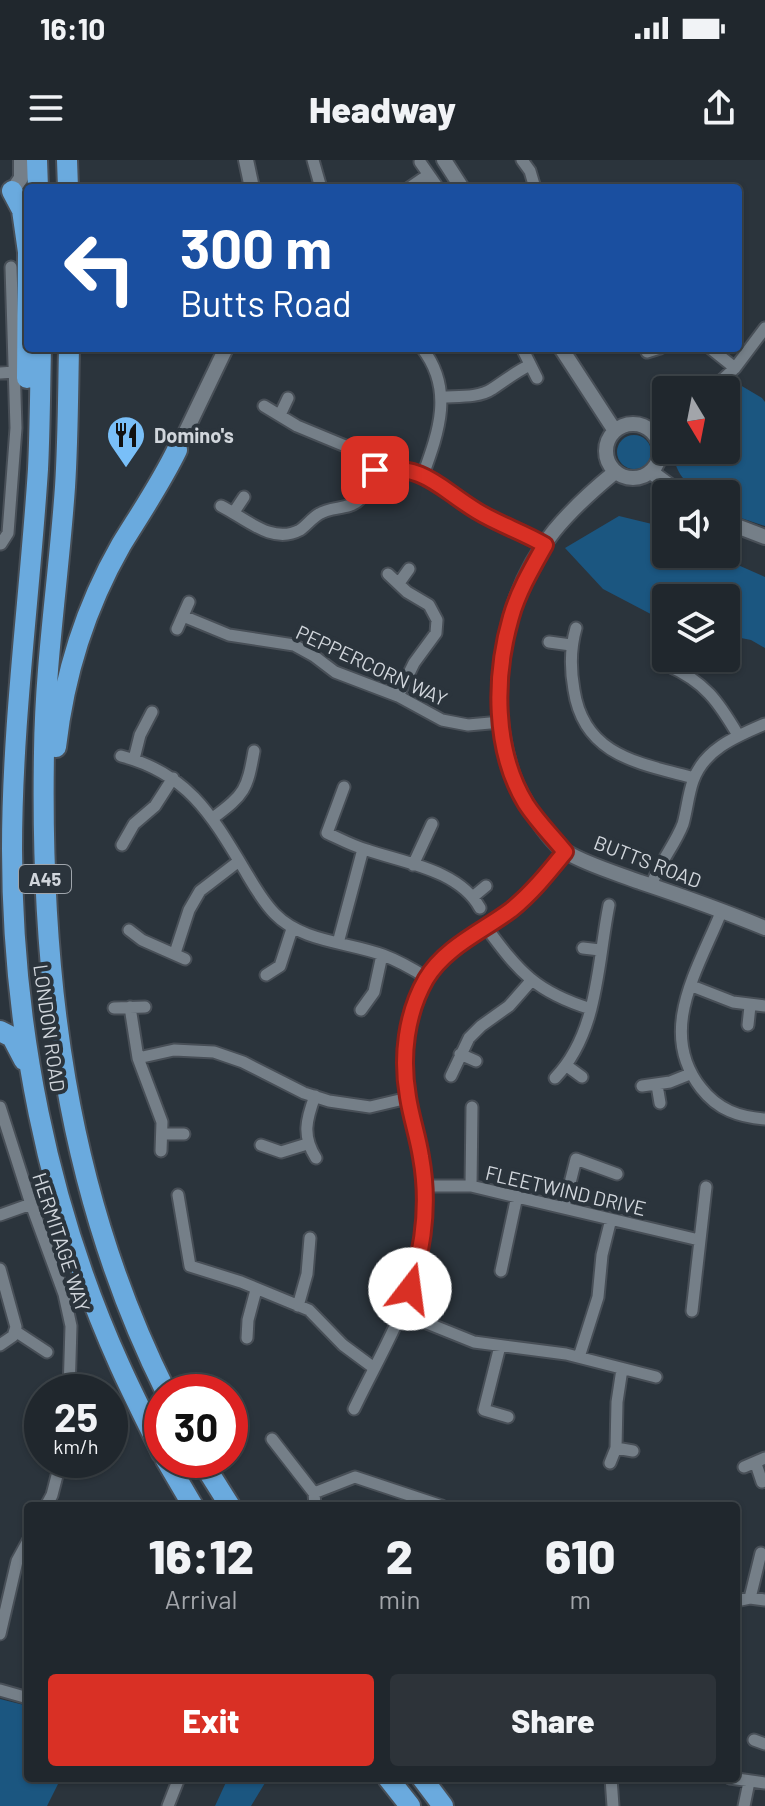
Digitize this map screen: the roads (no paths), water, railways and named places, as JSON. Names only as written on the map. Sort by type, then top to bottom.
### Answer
[{"type":"highway","points":[[37,160],[38,184]]},
{"type":"highway","points":[[67,160],[68,184]]},
{"type":"highway","points":[[6,191],[22,210],[24,224]]},
{"type":"highway","points":[[27,352],[26,497],[29,566]]},
{"type":"highway","name":"LONDON ROAD","points":[[41,352],[38,470],[21,649],[12,849],[18,975],[40,1125],[75,1248],[119,1364],[144,1416]]},
{"type":"highway","name":"LONDON ROAD","points":[[69,352],[65,487],[46,708],[44,837],[49,971],[68,1105],[101,1232],[157,1374]]},
{"type":"highway","points":[[44,837],[58,727],[72,661],[93,601],[120,547],[177,450]]},
{"type":"highway","points":[[0,1021],[12,1004],[18,975]]},
{"type":"highway","points":[[0,1031],[12,1037],[31,1075]]},
{"type":"highway","points":[[177,1478],[191,1502]]},
{"type":"highway","points":[[212,1478],[227,1502]]},
{"type":"highway","points":[[391,1782],[410,1806]]},
{"type":"highway","points":[[425,1782],[443,1806]]},
{"type":"street","points":[[6,191],[21,178],[21,160]]},
{"type":"street","points":[[246,160],[251,184]]},
{"type":"street","points":[[313,160],[320,184]]},
{"type":"street","points":[[444,160],[459,184]]},
{"type":"street","points":[[522,160],[534,184]]},
{"type":"street","points":[[420,162],[435,184]]},
{"type":"street","points":[[415,184],[428,175]]},
{"type":"street","points":[[1,544],[8,533],[16,444],[11,267]]},
{"type":"street","points":[[726,376],[765,328]]},
{"type":"street","points":[[177,450],[224,352]]},
{"type":"street","points":[[423,475],[443,409],[434,368],[424,352]]},
{"type":"street","points":[[524,352],[537,378]]},
{"type":"street","points":[[564,352],[615,431]]},
{"type":"street","points":[[715,352],[735,368]]},
{"type":"street","points":[[442,397],[491,391],[505,377],[530,365]]},
{"type":"street","points":[[0,373],[14,372]]},
{"type":"street","points":[[280,415],[288,398]]},
{"type":"street","points":[[264,406],[332,442],[355,450],[370,472]]},
{"type":"street","points":[[652,428],[624,425],[615,431],[606,450],[606,458],[615,472],[629,478],[651,472],[657,464]]},
{"type":"street","points":[[370,472],[402,470],[423,475],[444,486],[477,511],[545,545]]},
{"type":"street","points":[[221,506],[255,527],[287,535],[301,529],[319,514],[334,507],[350,506],[360,499],[370,472]]},
{"type":"street","name":"BUTTS ROAD","points":[[615,472],[579,504],[545,545],[529,572],[511,616],[499,693],[506,755],[526,804],[565,852],[765,928]]},
{"type":"street","points":[[651,472],[662,480]]},
{"type":"street","points":[[234,512],[244,497]]},
{"type":"street","points":[[740,527],[765,537]]},
{"type":"street","points":[[399,583],[409,569]]},
{"type":"street","points":[[388,574],[407,592],[429,605],[437,620],[436,633],[414,663],[398,696]]},
{"type":"street","points":[[177,629],[189,602]]},
{"type":"street","name":"PEPPERCORN WAY","points":[[183,616],[229,635],[294,645],[335,672],[398,696],[442,720],[468,725],[501,722]]},
{"type":"street","points":[[576,628],[571,645],[571,673],[575,699],[587,730],[605,747],[630,760],[694,778]]},
{"type":"street","points":[[549,642],[571,645]]},
{"type":"street","points":[[682,672],[708,689],[738,735]]},
{"type":"street","points":[[134,759],[140,735],[152,712]]},
{"type":"street","points":[[651,886],[682,825],[694,778],[705,759],[738,735],[765,724]]},
{"type":"street","points":[[213,818],[237,800],[248,784],[254,751]]},
{"type":"street","points":[[121,756],[173,778],[195,796],[213,818],[274,913],[292,929],[382,955],[405,964],[427,978]]},
{"type":"street","points":[[122,845],[134,824],[155,806],[173,778]]},
{"type":"street","points":[[344,787],[327,833],[363,849],[450,878],[474,896],[480,908]]},
{"type":"street","points":[[413,865],[432,824]]},
{"type":"street","points":[[338,943],[363,849]]},
{"type":"street","points":[[354,1409],[402,1313],[418,1264],[425,1223],[422,1157],[408,1098],[405,1047],[412,1012],[427,978],[450,951],[541,883],[565,852]]},
{"type":"street","points":[[129,930],[142,940],[180,956],[189,910],[200,891],[239,861]]},
{"type":"street","points":[[474,896],[486,886]]},
{"type":"street","points":[[555,1078],[567,1066],[582,1040],[596,990],[609,905]]},
{"type":"street","points":[[722,910],[682,1010],[680,1036],[683,1058],[690,1074],[707,1096],[730,1113],[765,1119]]},
{"type":"street","points":[[486,927],[531,981],[568,1001],[591,1009]]},
{"type":"street","points":[[266,975],[280,966],[292,929]]},
{"type":"street","points":[[583,948],[600,950]]},
{"type":"street","points":[[361,1010],[374,992],[382,955]]},
{"type":"street","points":[[451,1076],[469,1038],[509,1006],[531,981]]},
{"type":"street","points":[[692,986],[733,1002],[765,1006]]},
{"type":"street","points":[[748,1025],[750,1006]]},
{"type":"street","points":[[130,1007],[138,1058],[158,1104],[163,1134],[161,1151]]},
{"type":"street","points":[[114,1008],[145,1007]]},
{"type":"street","points":[[138,1058],[174,1050],[214,1052],[329,1101],[370,1107],[408,1098]]},
{"type":"street","points":[[460,1054],[476,1061]]},
{"type":"street","points":[[567,1066],[582,1077]]},
{"type":"street","points":[[642,1086],[657,1085],[690,1074]]},
{"type":"street","points":[[657,1085],[660,1103]]},
{"type":"street","points":[[315,1096],[305,1123],[307,1144],[316,1158]]},
{"type":"street","name":"HERMITAGE WAY","points":[[0,1107],[64,1294],[71,1345],[70,1374]]},
{"type":"street","points":[[471,1186],[472,1107]]},
{"type":"street","points":[[163,1134],[184,1134]]},
{"type":"street","points":[[261,1145],[281,1152],[307,1144]]},
{"type":"street","points":[[564,1207],[576,1159],[617,1174]]},
{"type":"street","name":"FLEETWIND DRIVE","points":[[423,1186],[471,1186],[699,1240]]},
{"type":"street","points":[[692,1311],[706,1187]]},
{"type":"street","points":[[178,1195],[190,1266],[241,1282],[309,1310],[343,1345],[374,1368]]},
{"type":"street","points":[[501,1271],[517,1196]]},
{"type":"street","points":[[0,1215],[31,1204]]},
{"type":"street","points":[[579,1357],[598,1297],[602,1255],[611,1219]]},
{"type":"street","points":[[298,1306],[307,1274],[310,1238]]},
{"type":"street","points":[[0,1269],[2,1286],[13,1309],[15,1331],[0,1345]]},
{"type":"street","points":[[247,1338],[256,1290]]},
{"type":"street","points":[[402,1313],[474,1342],[579,1357],[656,1377]]},
{"type":"street","points":[[15,1331],[47,1352]]},
{"type":"street","points":[[500,1346],[484,1410],[508,1417]]},
{"type":"street","points":[[610,1463],[616,1448],[617,1402],[622,1369]]},
{"type":"street","points":[[272,1439],[314,1500],[355,1477],[430,1502]]},
{"type":"street","points":[[616,1448],[633,1451]]},
{"type":"street","points":[[755,1463],[762,1482]]},
{"type":"street","points":[[48,1502],[56,1478]]},
{"type":"street","points":[[0,1634],[3,1605],[24,1548]]},
{"type":"street","points":[[750,1598],[761,1553]]},
{"type":"street","points":[[740,1600],[765,1600]]},
{"type":"street","points":[[0,1690],[24,1697]]},
{"type":"street","points":[[740,1780],[765,1783]]},
{"type":"street","points":[[168,1806],[177,1782]]},
{"type":"street","points":[[611,1782],[613,1806]]},
{"type":"street","points":[[744,1806],[749,1782]]},
{"type":"place","name":"Domino's","points":[[126,469]]}]
